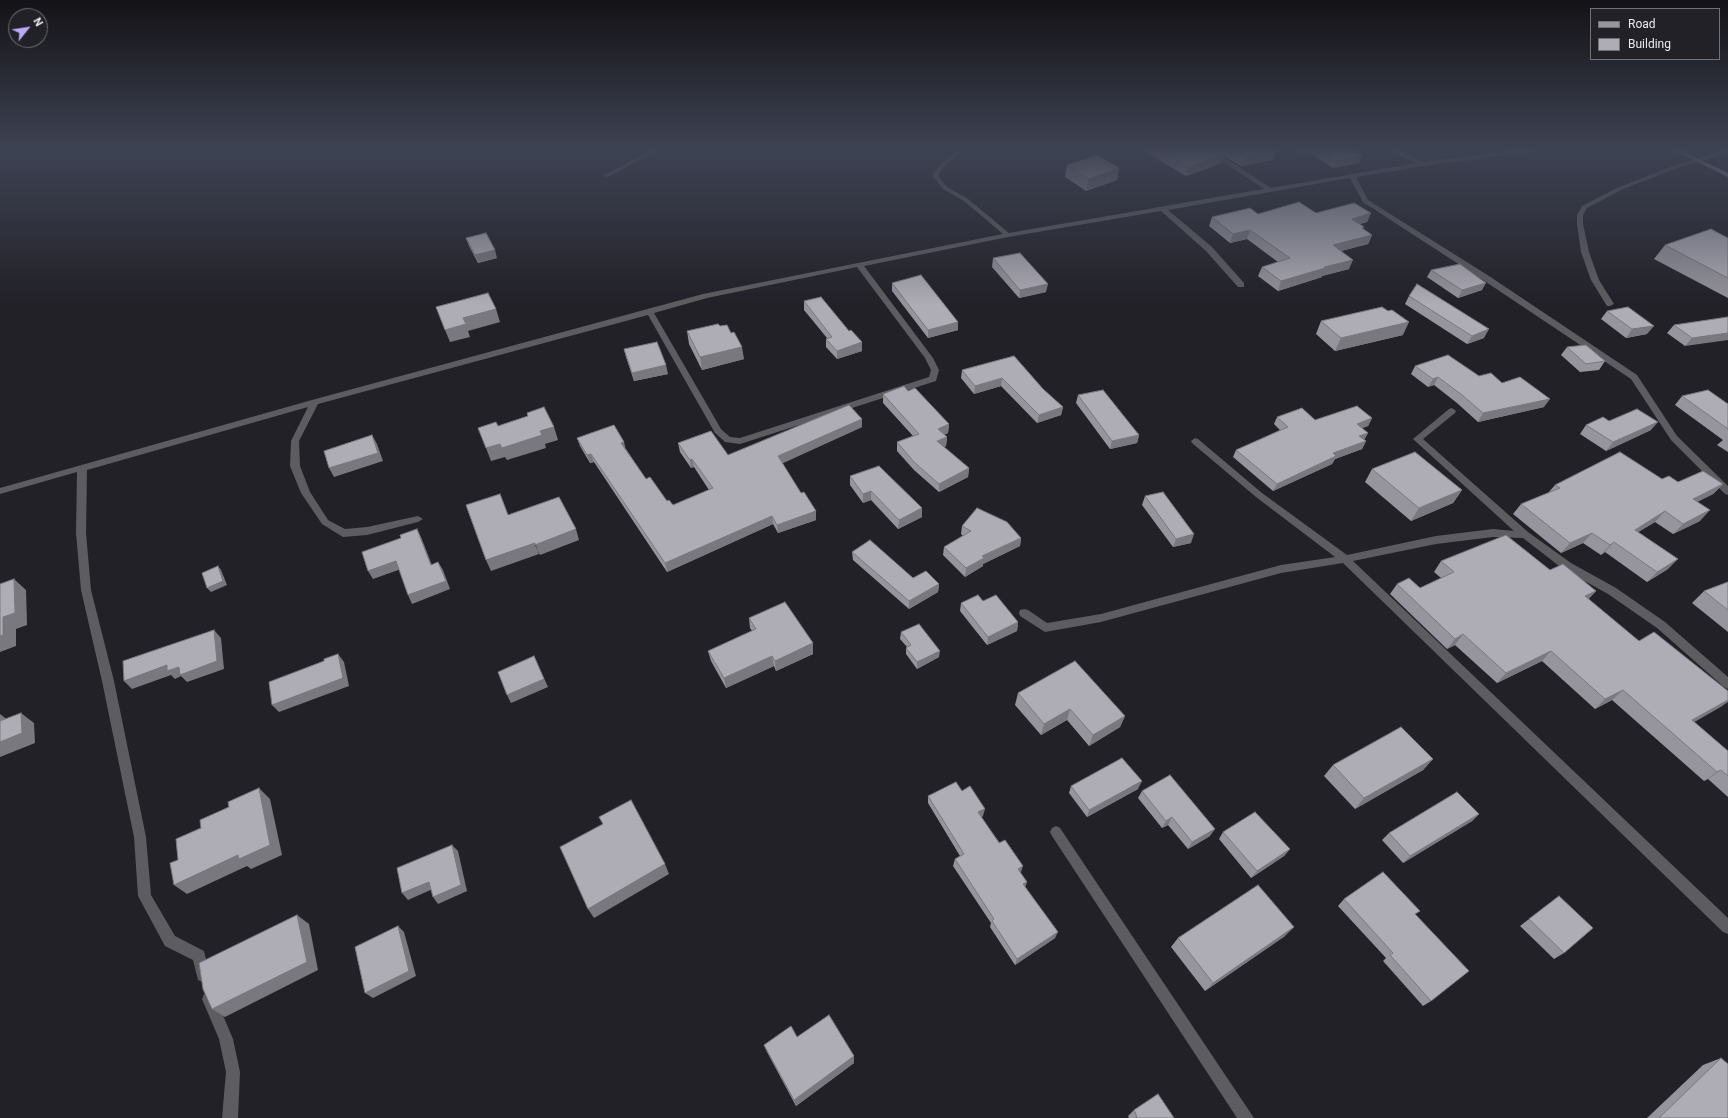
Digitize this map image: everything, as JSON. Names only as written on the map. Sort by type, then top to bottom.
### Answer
[{"type":"street","points":[[967,201],[1008,235]]},
{"type":"street","points":[[0,491],[315,402],[706,296],[1008,235],[1206,201]]},
{"type":"street","points":[[1365,201],[1486,278],[1634,377],[1674,438],[1728,492]]},
{"type":"street","points":[[1594,201],[1584,207],[1580,215],[1580,224],[1585,252],[1595,280],[1610,304]]},
{"type":"street","points":[[1162,208],[1209,249],[1241,285]]},
{"type":"street","points":[[650,312],[718,431],[728,440],[740,441],[933,379],[935,370],[929,358],[860,264]]},
{"type":"street","points":[[315,402],[295,441],[295,466],[306,493],[325,522],[343,533],[367,531],[418,519]]},
{"type":"street","points":[[1452,411],[1417,439],[1525,535],[1567,566],[1612,591],[1661,625],[1728,684]]},
{"type":"street","points":[[1195,441],[1259,495],[1345,559],[1728,927]]},
{"type":"street","points":[[82,468],[81,533],[86,590],[108,682],[140,837],[146,896],[170,940],[199,956],[209,998],[226,1040],[233,1072],[230,1118]]},
{"type":"street","points":[[1024,613],[1045,628],[1102,618],[1282,569],[1345,559],[1436,540],[1493,533],[1525,535]]},
{"type":"street","points":[[1056,832],[1246,1118]]},
{"type":"building","points":[[1299,202],[1316,213],[1354,203],[1371,213],[1352,219],[1364,227],[1362,228],[1372,235],[1333,245],[1353,260],[1324,267],[1325,268],[1281,281],[1262,267],[1290,258],[1250,230],[1233,234],[1212,217],[1250,208],[1258,214]]},
{"type":"building","points":[[1711,229],[1728,238],[1728,278],[1665,245]]},
{"type":"building","points":[[486,233],[495,250],[475,255],[466,238]]},
{"type":"building","points":[[1020,253],[1048,284],[1020,290],[993,258]]},
{"type":"building","points":[[1460,264],[1486,283],[1462,290],[1431,270]]},
{"type":"building","points":[[921,275],[958,322],[928,330],[892,283]]},
{"type":"building","points":[[1417,284],[1489,329],[1472,336],[1409,296]]},
{"type":"building","points":[[488,293],[496,309],[463,318],[466,324],[445,330],[436,307]]},
{"type":"building","points":[[821,297],[849,331],[851,330],[862,342],[837,351],[826,339],[832,337],[804,301]]},
{"type":"building","points":[[1382,307],[1388,311],[1392,310],[1409,322],[1341,338],[1321,321]]},
{"type":"building","points":[[1628,307],[1654,326],[1632,329],[1607,311]]},
{"type":"building","points":[[1728,317],[1728,333],[1692,338],[1674,325]]},
{"type":"building","points":[[718,324],[720,326],[727,325],[731,333],[734,332],[742,347],[700,357],[687,331]]},
{"type":"building","points":[[657,342],[666,365],[632,373],[624,349]]},
{"type":"building","points":[[1586,345],[1605,361],[1586,364],[1567,347]]},
{"type":"building","points":[[1448,355],[1479,376],[1491,373],[1502,383],[1520,377],[1550,399],[1483,413],[1438,377],[1433,379],[1415,366]]},
{"type":"building","points":[[1014,356],[1043,389],[1063,407],[1039,415],[1002,378],[975,386],[962,370]]},
{"type":"building","points":[[904,386],[908,391],[915,388],[949,424],[938,429],[947,437],[937,441],[969,468],[939,484],[914,462],[897,442],[919,434],[883,394]]},
{"type":"building","points":[[1103,390],[1139,435],[1112,441],[1078,395]]},
{"type":"building","points":[[1708,390],[1728,404],[1728,429],[1682,396]]},
{"type":"building","points":[[849,405],[862,419],[778,456],[801,493],[804,492],[816,511],[777,525],[772,516],[665,563],[591,454],[587,455],[577,438],[614,425],[624,442],[621,443],[646,479],[650,477],[667,501],[669,500],[673,505],[713,488],[692,459],[690,460],[678,443],[711,431],[728,455]]},
{"type":"building","points":[[1357,406],[1372,418],[1357,424],[1368,433],[1359,436],[1366,441],[1333,453],[1336,456],[1277,484],[1236,450],[1288,427],[1277,417],[1302,408],[1315,420]]},
{"type":"building","points":[[544,407],[554,427],[540,431],[542,435],[502,448],[500,444],[486,448],[478,428],[496,422],[498,426],[528,416],[527,413]]},
{"type":"building","points":[[1637,409],[1658,422],[1613,442],[1586,425],[1603,417],[1609,421]]},
{"type":"building","points":[[372,435],[378,453],[329,468],[324,451]]},
{"type":"building","points":[[1415,452],[1462,490],[1419,508],[1372,469]]},
{"type":"building","points":[[1620,452],[1662,479],[1669,476],[1678,482],[1703,471],[1723,484],[1693,499],[1710,510],[1683,524],[1665,511],[1635,530],[1678,559],[1657,572],[1614,542],[1610,545],[1592,533],[1570,543],[1521,504],[1560,488],[1555,485]]},
{"type":"building","points":[[879,466],[922,508],[899,520],[871,491],[863,494],[850,476]]},
{"type":"building","points":[[1163,492],[1194,534],[1176,539],[1145,496]]},
{"type":"building","points":[[500,494],[508,515],[559,497],[576,529],[535,545],[535,543],[486,560],[466,505]]},
{"type":"building","points":[[977,508],[1007,522],[1021,538],[982,556],[984,558],[966,568],[944,547],[971,531],[962,526]]},
{"type":"building","points":[[417,529],[431,565],[438,562],[446,581],[408,595],[396,561],[368,571],[362,552],[401,538],[400,535]]},
{"type":"building","points":[[1506,535],[1550,570],[1563,564],[1596,591],[1585,596],[1639,641],[1654,632],[1728,691],[1728,700],[1692,720],[1728,751],[1728,776],[1721,770],[1717,772],[1623,690],[1605,699],[1551,651],[1506,673],[1463,634],[1455,639],[1397,584],[1409,578],[1420,588],[1454,572],[1441,561]]},
{"type":"building","points":[[870,540],[913,578],[926,571],[939,584],[909,601],[852,552]]},
{"type":"building","points":[[218,566],[223,581],[207,588],[202,573]]},
{"type":"building","points":[[14,579],[15,613],[3,617],[3,635],[0,636],[0,584]]},
{"type":"building","points":[[1728,582],[1728,610],[1704,591]]},
{"type":"building","points":[[978,595],[983,601],[996,595],[1018,622],[988,637],[961,603]]},
{"type":"building","points":[[785,602],[813,643],[775,661],[772,656],[724,678],[708,651],[756,629],[749,618]]},
{"type":"building","points":[[919,624],[940,651],[917,662],[906,648],[911,645],[901,632]]},
{"type":"building","points":[[214,630],[217,661],[180,675],[179,667],[167,671],[167,665],[124,681],[123,661]]},
{"type":"building","points":[[338,654],[343,678],[272,705],[269,682],[324,661],[324,659]]},
{"type":"building","points":[[534,656],[544,679],[507,695],[498,672]]},
{"type":"building","points":[[1075,661],[1125,716],[1093,735],[1070,709],[1044,724],[1018,693]]},
{"type":"building","points":[[21,713],[22,733],[0,742],[0,721]]},
{"type":"building","points":[[1401,727],[1433,759],[1364,798],[1333,765]]},
{"type":"building","points":[[1122,758],[1142,781],[1089,810],[1071,786]]},
{"type":"building","points":[[1170,775],[1215,829],[1192,842],[1172,817],[1166,821],[1142,791]]},
{"type":"building","points":[[956,782],[962,791],[970,786],[985,809],[978,812],[999,843],[1005,840],[1023,866],[1018,869],[1027,882],[1023,884],[1058,932],[1017,959],[992,921],[994,919],[955,859],[964,854],[928,796]]},
{"type":"building","points":[[259,788],[270,845],[239,859],[238,855],[174,885],[170,863],[178,860],[176,839],[201,828],[200,820],[229,807],[228,802]]},
{"type":"building","points":[[1457,792],[1479,814],[1410,856],[1389,833]]},
{"type":"building","points":[[631,800],[665,864],[588,909],[560,847],[603,824],[599,817]]},
{"type":"building","points":[[1255,812],[1290,849],[1257,871],[1223,832]]},
{"type":"building","points":[[452,845],[461,885],[433,897],[429,882],[402,893],[397,868]]},
{"type":"building","points":[[1383,872],[1420,911],[1415,914],[1469,971],[1431,1001],[1390,955],[1393,953],[1344,899]]},
{"type":"building","points":[[1258,885],[1294,927],[1213,983],[1178,938]]},
{"type":"building","points":[[1559,896],[1593,928],[1564,953],[1529,919]]},
{"type":"building","points":[[297,915],[307,962],[212,1009],[203,989],[199,963]]},
{"type":"building","points":[[398,926],[409,971],[365,993],[355,947]]},
{"type":"building","points":[[829,1015],[854,1056],[794,1100],[764,1045],[791,1026],[797,1037]]},
{"type":"building","points":[[1721,1058],[1728,1064],[1728,1118],[1659,1118]]},
{"type":"building","points":[[1158,1094],[1174,1118],[1135,1118],[1137,1117],[1134,1110]]}]
